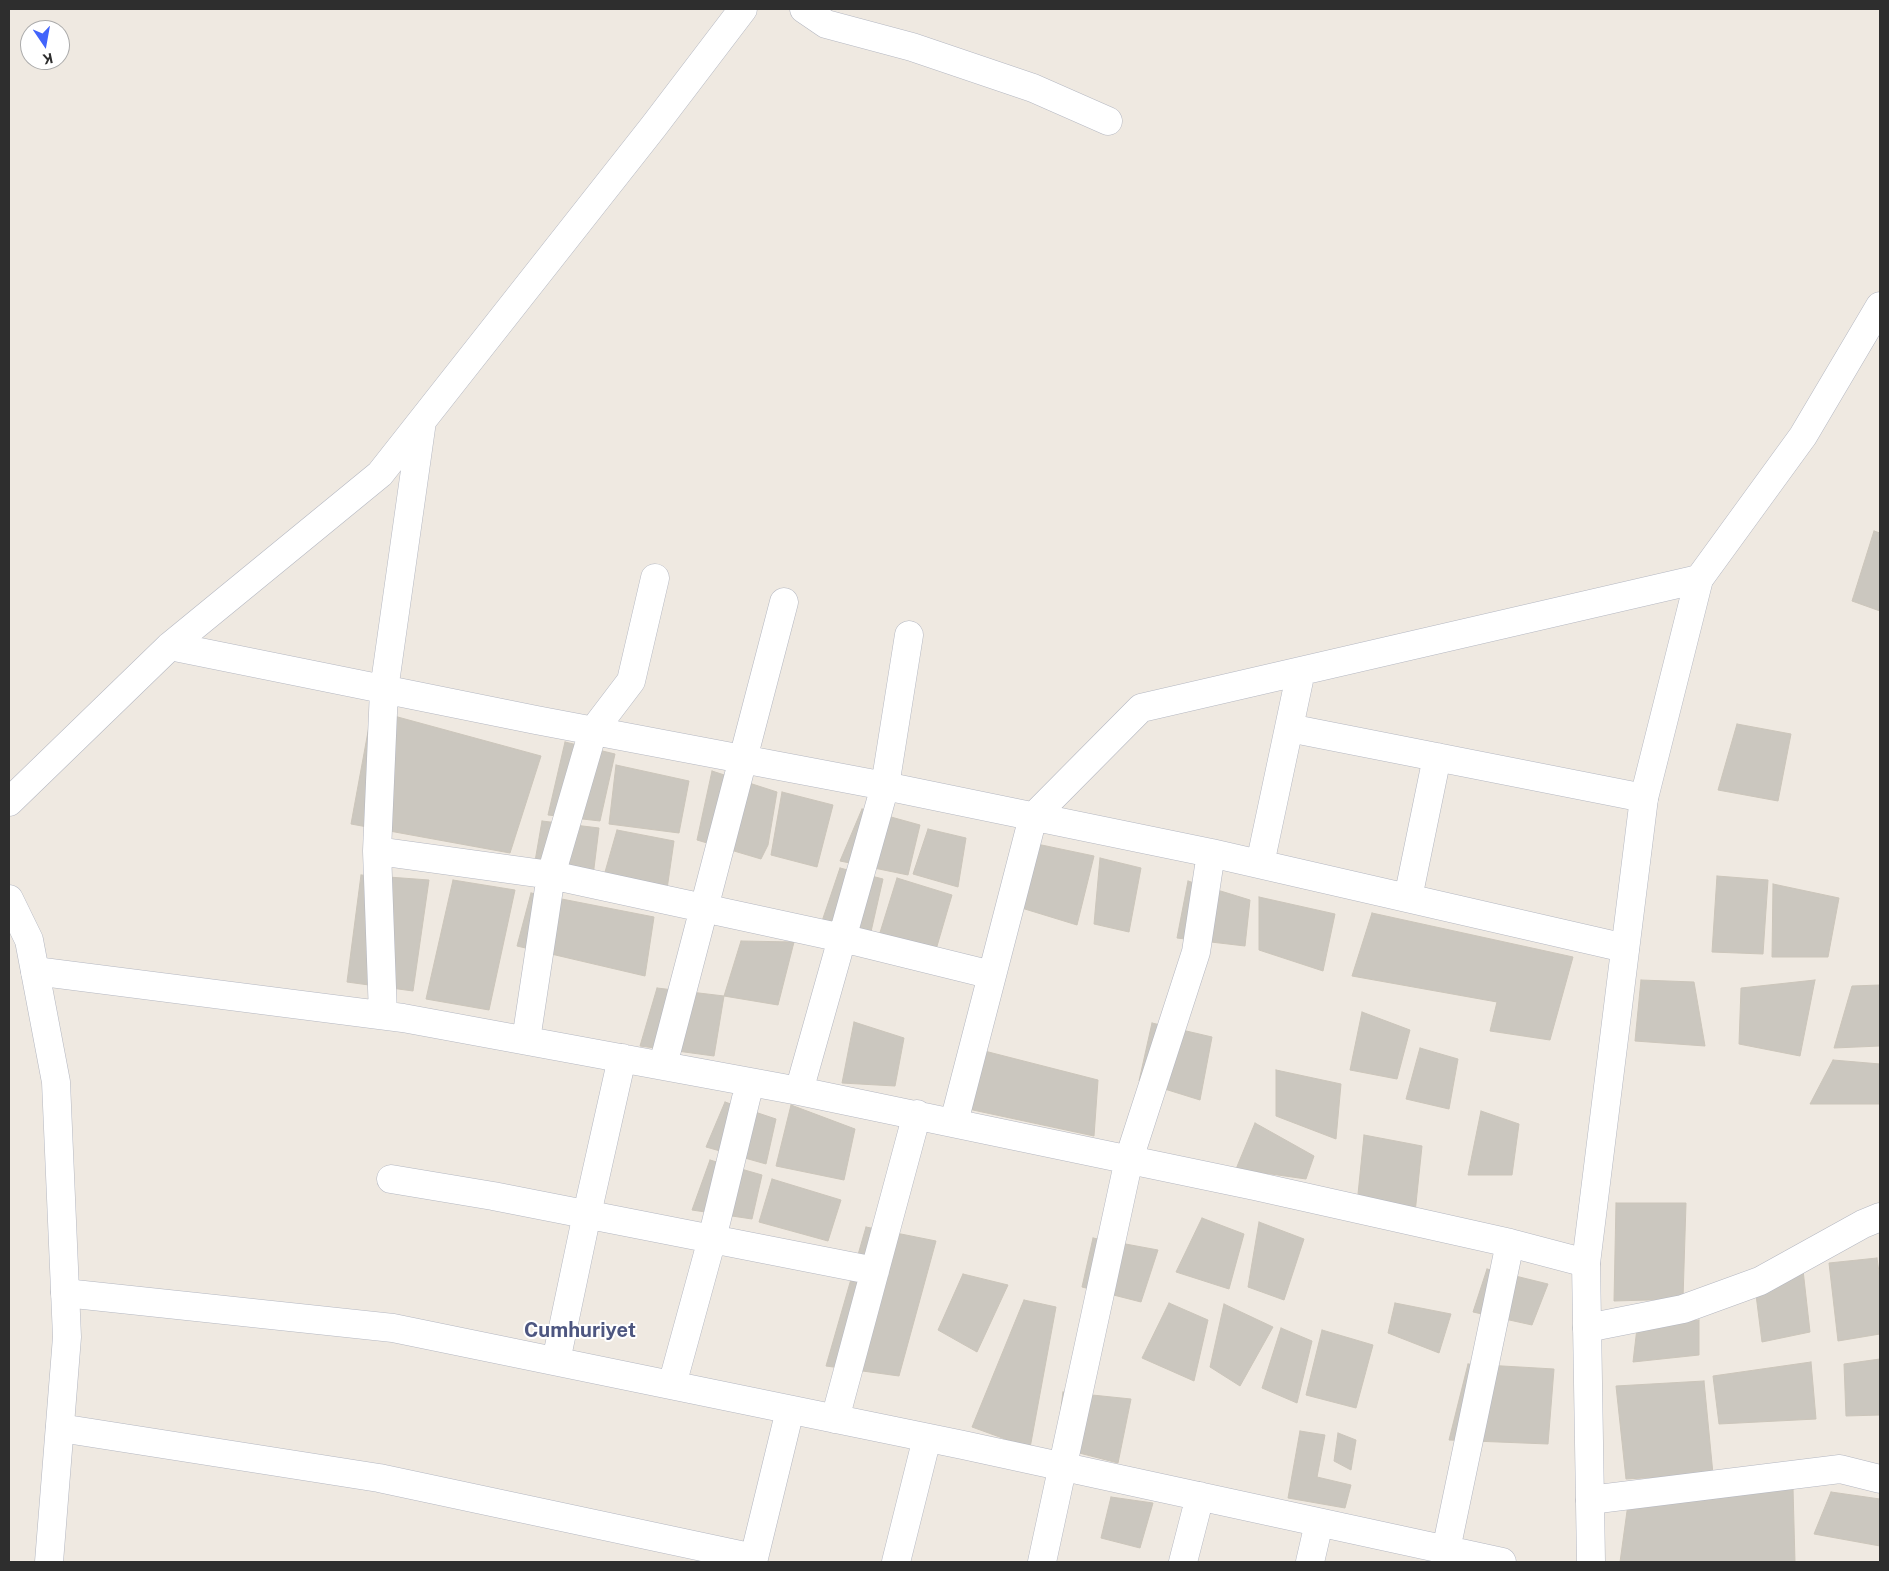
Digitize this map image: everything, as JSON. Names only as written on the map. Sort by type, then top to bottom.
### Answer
[{"type":"street","points":[[9,802],[170,646],[380,474],[648,134],[743,9]]},
{"type":"street","points":[[804,9],[826,24],[912,47],[1033,88],[1108,121]]},
{"type":"street","points":[[1592,1562],[1586,1263],[1644,798],[1699,579],[1803,436],[1880,306]]},
{"type":"street","points":[[384,1015],[377,851],[384,690],[423,420]]},
{"type":"street","points":[[526,1040],[551,875],[593,732],[630,681],[655,578]]},
{"type":"street","points":[[954,1122],[1032,817],[1141,708],[1699,579]]},
{"type":"street","points":[[663,1065],[784,602]]},
{"type":"street","points":[[799,1091],[885,786],[909,635]]},
{"type":"street","points":[[170,646],[593,732],[885,786],[1211,853],[1625,948]]},
{"type":"street","points":[[1260,864],[1301,671]]},
{"type":"street","points":[[1289,728],[1644,798]]},
{"type":"street","points":[[1408,898],[1437,758]]},
{"type":"street","points":[[377,851],[551,875],[842,938],[992,975]]},
{"type":"street","points":[[1042,1562],[1129,1159],[1196,952],[1211,853]]},
{"type":"street","points":[[9,899],[28,940],[56,1082],[67,1338],[49,1562]]},
{"type":"street","points":[[35,971],[384,1015],[663,1065],[917,1114],[1129,1159],[1510,1243],[1586,1263]]},
{"type":"street","points":[[556,1361],[586,1214],[622,1058]]},
{"type":"street","points":[[672,1385],[712,1238],[750,1082]]},
{"type":"street","points":[[835,1419],[917,1114]]},
{"type":"street","points":[[391,1179],[586,1214],[875,1271]]},
{"type":"street","points":[[1587,1328],[1682,1309],[1760,1281],[1863,1224],[1880,1217]]},
{"type":"street","points":[[1432,1553],[1510,1243]]},
{"type":"street","points":[[65,1293],[392,1328],[1200,1496],[1319,1523],[1432,1553],[1502,1562]]},
{"type":"street","points":[[60,1428],[379,1478],[754,1560],[790,1410]]},
{"type":"street","points":[[896,1562],[927,1438]]},
{"type":"street","points":[[1590,1500],[1840,1469],[1880,1479]]},
{"type":"street","points":[[1183,1562],[1200,1496]]},
{"type":"street","points":[[1310,1562],[1319,1523]]},
{"type":"building","points":[[1874,531],[1880,533],[1880,611],[1852,601]]},
{"type":"building","points":[[372,710],[541,756],[510,853],[351,824]]},
{"type":"building","points":[[1737,724],[1791,734],[1778,801],[1718,790]]},
{"type":"building","points":[[565,742],[615,754],[600,821],[548,815]]},
{"type":"building","points":[[616,765],[689,781],[679,833],[609,824]]},
{"type":"building","points":[[712,771],[777,792],[768,845],[761,859],[697,840]]},
{"type":"building","points":[[782,792],[833,805],[817,867],[771,855]]},
{"type":"building","points":[[862,809],[920,825],[908,875],[840,861]]},
{"type":"building","points":[[542,821],[599,828],[593,876],[534,867]]},
{"type":"building","points":[[928,829],[966,838],[958,887],[913,874]]},
{"type":"building","points":[[617,830],[674,841],[666,896],[603,879]]},
{"type":"building","points":[[1032,843],[1094,856],[1077,925],[1015,906]]},
{"type":"building","points":[[1100,858],[1141,868],[1129,932],[1094,924]]},
{"type":"building","points":[[840,868],[883,879],[870,936],[819,930]]},
{"type":"building","points":[[361,875],[429,880],[413,991],[347,982]]},
{"type":"building","points":[[1717,876],[1768,880],[1763,954],[1712,952]]},
{"type":"building","points":[[897,878],[952,895],[935,953],[878,939]]},
{"type":"building","points":[[453,880],[515,890],[489,1010],[426,999]]},
{"type":"building","points":[[1188,881],[1250,900],[1245,946],[1177,938]]},
{"type":"building","points":[[1773,884],[1839,898],[1828,957],[1772,957]]},
{"type":"building","points":[[531,893],[654,917],[645,976],[517,946]]},
{"type":"building","points":[[1259,897],[1335,914],[1323,971],[1259,950]]},
{"type":"building","points":[[1372,913],[1573,957],[1550,1040],[1490,1031],[1497,1002],[1352,976]]},
{"type":"building","points":[[741,941],[794,942],[778,1005],[724,996]]},
{"type":"building","points":[[1641,980],[1694,982],[1705,1046],[1635,1041]]},
{"type":"building","points":[[1815,980],[1800,1056],[1739,1044],[1741,988]]},
{"type":"building","points":[[1880,985],[1880,1046],[1834,1048],[1852,986]]},
{"type":"building","points":[[657,988],[724,996],[714,1056],[640,1046]]},
{"type":"building","points":[[1362,1012],[1410,1030],[1397,1079],[1350,1070]]},
{"type":"building","points":[[854,1022],[904,1038],[895,1086],[842,1083]]},
{"type":"building","points":[[1152,1023],[1212,1037],[1200,1100],[1139,1081]]},
{"type":"building","points":[[961,1045],[1098,1080],[1094,1136],[945,1104]]},
{"type":"building","points":[[1420,1048],[1458,1059],[1449,1109],[1406,1099]]},
{"type":"building","points":[[1833,1060],[1880,1064],[1880,1104],[1810,1104]]},
{"type":"building","points":[[1276,1070],[1341,1084],[1336,1139],[1276,1116]]},
{"type":"building","points":[[725,1102],[776,1119],[766,1164],[706,1147]]},
{"type":"building","points":[[791,1105],[855,1129],[844,1180],[776,1166]]},
{"type":"building","points":[[1481,1111],[1519,1124],[1512,1175],[1468,1175]]},
{"type":"building","points":[[1255,1123],[1314,1156],[1306,1179],[1236,1169]]},
{"type":"building","points":[[1364,1135],[1422,1146],[1415,1213],[1358,1194]]},
{"type":"building","points":[[710,1160],[762,1175],[752,1219],[692,1210]]},
{"type":"building","points":[[772,1179],[841,1200],[828,1241],[759,1222]]},
{"type":"building","points":[[1616,1203],[1686,1203],[1683,1299],[1614,1301]]},
{"type":"building","points":[[1202,1218],[1244,1234],[1229,1289],[1176,1272]]},
{"type":"building","points":[[1259,1222],[1304,1239],[1284,1300],[1248,1287]]},
{"type":"building","points":[[866,1227],[936,1241],[899,1376],[826,1366]]},
{"type":"building","points":[[1093,1238],[1158,1250],[1141,1302],[1082,1287]]},
{"type":"building","points":[[1877,1258],[1880,1279],[1880,1334],[1838,1341],[1829,1263]]},
{"type":"building","points":[[1487,1269],[1548,1284],[1532,1325],[1473,1312]]},
{"type":"building","points":[[1803,1270],[1810,1332],[1762,1342],[1755,1287]]},
{"type":"building","points":[[963,1274],[1008,1285],[977,1352],[938,1330]]},
{"type":"building","points":[[1024,1300],[1056,1307],[1030,1448],[972,1427]]},
{"type":"building","points":[[1169,1303],[1208,1320],[1194,1381],[1142,1358]]},
{"type":"building","points":[[1395,1303],[1451,1314],[1439,1353],[1388,1333]]},
{"type":"building","points":[[1224,1304],[1273,1327],[1240,1386],[1210,1367]]},
{"type":"building","points":[[1699,1320],[1699,1355],[1633,1362],[1637,1328]]},
{"type":"building","points":[[1281,1328],[1312,1341],[1297,1403],[1262,1388]]},
{"type":"building","points":[[1322,1330],[1373,1345],[1356,1408],[1306,1395]]},
{"type":"building","points":[[1880,1359],[1880,1415],[1846,1416],[1844,1364]]},
{"type":"building","points":[[1811,1362],[1816,1419],[1719,1424],[1713,1376]]},
{"type":"building","points":[[1468,1364],[1554,1369],[1548,1444],[1449,1440]]},
{"type":"building","points":[[1704,1381],[1713,1474],[1626,1479],[1616,1386]]},
{"type":"building","points":[[1063,1392],[1131,1399],[1118,1463],[1056,1447]]},
{"type":"building","points":[[1300,1431],[1325,1435],[1317,1477],[1351,1485],[1345,1508],[1288,1498]]},
{"type":"building","points":[[1338,1433],[1356,1440],[1351,1470],[1334,1461]]},
{"type":"building","points":[[1793,1488],[1795,1562],[1620,1562],[1628,1504]]},
{"type":"building","points":[[1831,1492],[1880,1499],[1880,1546],[1814,1534]]},
{"type":"building","points":[[1111,1497],[1153,1503],[1140,1548],[1101,1538]]},
{"type":"district","name":"Cumhuriyet","points":[[580,1331]]}]
